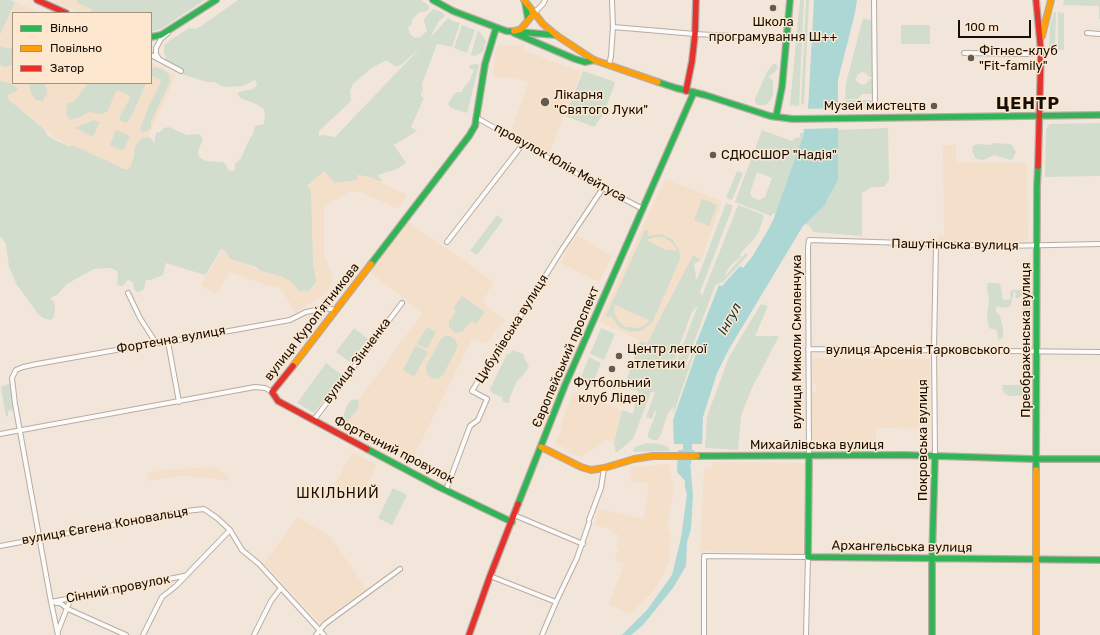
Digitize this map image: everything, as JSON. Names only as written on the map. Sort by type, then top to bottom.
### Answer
[{"type":"main road","points":[[37,0],[64,12]]},
{"type":"main road","points":[[152,37],[161,35],[216,0]]},
{"type":"main road","points":[[433,0],[453,11],[496,28],[512,32],[575,59],[585,62],[594,60]]},
{"type":"main road","points":[[524,0],[543,24],[556,35],[594,60],[762,114],[776,117],[793,119],[848,117],[1100,116]]},
{"type":"main road","points":[[524,0],[528,19]]},
{"type":"main road","points":[[686,90],[692,61],[695,34],[696,0]]},
{"type":"main road","points":[[776,117],[782,87],[790,0]]},
{"type":"main road","name":"Преображенська вулиця","points":[[1036,0],[1038,4],[1040,45],[1037,180],[1036,635]]},
{"type":"main road","name":"Преображенська вулиця","points":[[1040,45],[1051,0]]},
{"type":"main road","points":[[512,32],[520,29],[534,13]]},
{"type":"main road","name":"вулиця Куропʼятникова","points":[[272,392],[469,136],[477,118],[485,64],[496,28]]},
{"type":"main road","points":[[512,32],[556,35]]},
{"type":"main road","name":"Європейський проспект","points":[[469,635],[514,515],[597,310],[694,92]]},
{"type":"main road","name":"Фортечний провулок","points":[[272,392],[278,401],[313,421],[446,490],[512,522]]},
{"type":"main road","name":"Михайлівська вулиця","points":[[541,447],[588,470],[604,468],[644,457],[670,455],[935,456],[1100,459]]},
{"type":"main road","name":"вулиця Миколи Смоленчука","points":[[808,557],[809,456]]},
{"type":"main road","name":"Покровська вулиця","points":[[932,635],[932,559],[935,456]]},
{"type":"main road","name":"Архангельська вулиця","points":[[808,557],[1100,560]]},
{"type":"street","points":[[534,13],[545,0]]},
{"type":"street","points":[[609,65],[613,27],[612,0]]},
{"type":"street","points":[[874,0],[875,104]]},
{"type":"street","points":[[613,27],[695,34],[786,39]]},
{"type":"street","points":[[159,59],[156,54],[156,48],[161,39],[173,28]]},
{"type":"street","points":[[1087,33],[1100,34]]},
{"type":"street","points":[[964,54],[1027,54],[1040,52]]},
{"type":"street","points":[[152,56],[181,71]]},
{"type":"street","name":"провулок Юлія Мейтуса","points":[[477,118],[643,209]]},
{"type":"street","points":[[447,242],[523,144]]},
{"type":"street","name":"Цибулівська вулиця","points":[[446,490],[470,426],[478,420],[487,399],[472,391],[483,373],[499,352],[603,188]]},
{"type":"street","name":"Пашутінська вулиця","points":[[809,240],[936,245],[1029,246],[1100,244]]},
{"type":"street","name":"вулиця Миколи Смоленчука","points":[[809,240],[809,456]]},
{"type":"street","name":"Покровська вулиця","points":[[935,456],[934,351],[936,245]]},
{"type":"street","points":[[128,293],[140,318],[156,343]]},
{"type":"street","name":"вулиця Зінченка","points":[[313,421],[402,303]]},
{"type":"street","name":"Фортечна вулиця","points":[[20,431],[12,378],[16,370],[23,367],[290,320],[306,312],[326,308],[335,310]]},
{"type":"street","points":[[168,342],[179,402]]},
{"type":"street","name":"вулиця Арсенія Тарковського","points":[[808,349],[1100,352]]},
{"type":"street","name":"вулиця Куропʼятникова","points":[[0,434],[255,388],[265,388],[272,392]]},
{"type":"street","points":[[20,431],[58,634]]},
{"type":"street","points":[[542,635],[556,602],[578,558],[601,488],[604,468]]},
{"type":"street","name":"вулиця Євгена Коновальця","points":[[0,546],[186,511],[204,509],[230,530],[242,550],[259,564],[324,635]]},
{"type":"street","points":[[514,515],[583,544]]},
{"type":"street","points":[[143,635],[162,597],[176,586],[230,530]]},
{"type":"street","name":"Архангельська вулиця","points":[[704,635],[704,556],[808,557]]},
{"type":"street","name":"вулиця Миколи Смоленчука","points":[[806,635],[808,557]]},
{"type":"street","points":[[316,635],[325,624],[400,569]]},
{"type":"street","name":"Сінний провулок","points":[[51,602],[185,576]]},
{"type":"street","points":[[490,576],[556,602]]},
{"type":"street","points":[[254,635],[271,601],[281,588]]},
{"type":"street","points":[[58,634],[60,624],[68,609],[71,598]]},
{"type":"street","points":[[51,602],[60,603],[68,609],[126,635]]},
{"type":"shaded area","points":[[78,0],[78,3],[93,9],[92,12],[79,12],[53,1]]},
{"type":"shaded area","points":[[15,2],[38,12],[12,12],[12,84],[152,84],[152,63],[176,75],[131,175],[57,139],[8,99],[0,99],[0,35]]},
{"type":"shaded area","name":"Лікарня \"Святого Луки\"","points":[[497,45],[525,45],[525,51],[581,72],[549,154],[510,133],[529,82],[510,77],[493,78],[495,51]]},
{"type":"shaded area","points":[[943,145],[956,145],[956,162],[1027,163],[1028,243],[938,243],[938,236],[944,236]]},
{"type":"shaded area","points":[[324,171],[370,177],[407,195],[398,209],[360,192],[349,192],[324,207],[324,255],[333,279],[331,286],[324,294],[296,313],[279,286],[276,288],[230,272],[215,294],[201,285],[222,250],[227,253],[230,259],[261,271],[280,276],[290,281],[299,291],[315,272],[313,265],[306,186]]},
{"type":"shaded area","points":[[665,179],[722,201],[701,260],[693,255],[647,343],[599,322]]},
{"type":"shaded area","points":[[407,221],[494,282],[482,302],[505,320],[486,343],[472,339],[411,462],[340,426],[422,313],[370,272]]},
{"type":"shaded area","points":[[576,235],[612,256],[599,282],[560,263]]},
{"type":"shaded area","points":[[813,358],[930,359],[930,429],[876,428],[876,452],[812,453],[812,391],[816,391],[817,389],[816,384],[812,383]]},
{"type":"shaded area","points":[[573,392],[622,410],[614,443],[607,440],[581,457],[569,453],[570,450],[555,444]]},
{"type":"shaded area","points":[[352,452],[377,465],[360,497],[335,484]]},
{"type":"shaded area","points":[[712,462],[805,463],[803,554],[700,551],[704,471],[706,468],[712,468]]},
{"type":"shaded area","points":[[669,464],[674,492],[667,525],[671,534],[669,561],[654,591],[630,614],[609,604],[624,565],[614,559],[620,547],[616,546],[619,535],[613,533],[614,530],[595,525],[597,514],[599,509],[644,519],[649,484],[630,481],[631,467]]},
{"type":"shaded area","points":[[214,467],[229,477],[228,481],[202,477],[180,476],[149,481],[147,474],[161,470]]},
{"type":"shaded area","points":[[298,517],[331,537],[366,589],[321,624],[264,563]]},
{"type":"green space","points":[[0,0],[10,0],[15,2],[0,35]]},
{"type":"green space","points":[[78,0],[205,0],[161,29],[152,32],[152,12],[91,12],[92,9],[77,3]]},
{"type":"green space","points":[[238,0],[421,0],[429,6],[429,9],[418,13],[411,21],[412,24],[408,28],[411,35],[415,38],[420,37],[427,31],[424,19],[433,9],[440,11],[445,16],[439,21],[430,38],[448,18],[460,23],[452,47],[437,44],[422,84],[423,90],[421,92],[421,96],[424,98],[411,127],[417,131],[394,145],[406,163],[397,169],[377,175],[383,181],[358,175],[357,180],[335,183],[324,171],[307,186],[311,191],[313,265],[316,280],[315,284],[308,291],[299,291],[290,281],[280,276],[261,271],[256,267],[230,259],[227,253],[221,249],[205,275],[166,263],[163,275],[146,280],[144,289],[137,292],[131,281],[128,280],[123,286],[117,284],[117,271],[111,268],[94,269],[67,284],[58,294],[50,298],[54,302],[54,317],[51,320],[43,318],[39,315],[17,285],[9,267],[6,244],[0,236],[0,81],[10,83],[18,88],[15,92],[9,94],[8,99],[44,129],[48,136],[68,146],[75,146],[124,169],[128,169],[131,166],[135,147],[138,142],[143,138],[150,137],[154,143],[156,133],[169,127],[187,135],[199,134],[203,139],[198,154],[200,158],[207,161],[223,162],[227,166],[228,170],[235,171],[235,164],[241,158],[252,136],[255,126],[264,124],[265,113],[263,108],[242,99],[237,94],[239,92],[253,89],[257,85],[255,80],[243,86],[224,87],[214,82],[207,82],[184,75],[172,68],[166,61],[164,46],[170,40],[189,28],[195,29]],"holes":[[[422,46],[335,137],[323,135],[319,136],[319,131],[351,101],[350,91],[353,84],[373,67],[385,61],[388,61],[394,66],[402,64]]]},
{"type":"green space","points":[[800,0],[804,0],[799,106],[790,105]]},
{"type":"green space","points":[[806,0],[809,0],[804,105],[801,104]]},
{"type":"green space","points":[[1064,0],[1100,0],[1100,19],[1099,6],[1063,5]]},
{"type":"green space","points":[[1054,12],[1056,12],[1055,50],[1049,50],[1050,25]]},
{"type":"green space","points":[[1058,12],[1064,13],[1064,50],[1058,50]]},
{"type":"green space","points":[[863,18],[873,21],[874,77],[869,77],[867,74],[862,72],[857,75],[856,80],[863,85],[867,83],[869,79],[874,79],[874,94],[862,94],[858,99],[845,99],[846,83]]},
{"type":"green space","points":[[462,25],[475,30],[467,53],[454,48]]},
{"type":"green space","points":[[901,25],[930,25],[930,44],[901,44]]},
{"type":"green space","points":[[478,30],[486,41],[483,52],[475,56],[471,55]]},
{"type":"green space","points":[[0,46],[8,49],[12,46],[12,65],[5,67],[0,65]]},
{"type":"green space","points":[[773,64],[776,64],[778,68],[769,76],[773,81],[773,96],[765,105],[758,105],[755,103],[755,99],[767,72]]},
{"type":"green space","points":[[470,65],[479,65],[467,113],[451,108],[448,103],[456,92],[462,92],[470,80],[474,70],[469,68]]},
{"type":"green space","points":[[155,67],[164,70],[169,75],[170,82],[151,122],[151,128],[145,132],[142,132],[140,129],[161,82],[159,79],[152,76],[152,68]]},
{"type":"green space","points":[[583,71],[615,83],[603,115],[594,127],[565,116]]},
{"type":"green space","points":[[30,84],[44,84],[47,89],[47,93],[43,101],[36,100],[30,91]]},
{"type":"green space","points":[[87,84],[146,84],[128,122],[122,122],[119,118],[130,98],[129,95],[120,91],[117,91],[115,94],[107,112],[100,114],[89,112],[78,118],[70,120],[66,114],[66,106],[69,103],[74,102]]},
{"type":"green space","points":[[846,100],[873,100],[873,109],[853,109],[853,104],[846,104]]},
{"type":"green space","points":[[93,120],[100,122],[93,137],[75,128]]},
{"type":"green space","points":[[1100,123],[1100,176],[1045,177],[1046,129],[1050,124]]},
{"type":"green space","points":[[888,128],[889,180],[884,187],[872,187],[862,193],[862,236],[813,232],[810,226],[804,223],[822,207],[830,196],[833,185],[836,185],[837,130]]},
{"type":"green space","points":[[116,130],[130,136],[123,151],[110,145]]},
{"type":"green space","points":[[762,130],[792,141],[795,138],[800,137],[800,133],[806,133],[778,215],[773,213],[771,216],[735,202]],"holes":[[[757,172],[772,178],[765,197],[759,200],[753,198],[750,193]]]},
{"type":"green space","points":[[994,143],[1010,144],[1013,146],[1016,152],[1013,159],[1010,160],[994,155],[984,160],[976,159],[972,151],[973,146],[977,144],[990,145]]},
{"type":"green space","points":[[737,171],[743,173],[732,200],[726,198]]},
{"type":"green space","points":[[702,199],[717,205],[709,226],[694,220]]},
{"type":"green space","points":[[726,203],[733,206],[700,292],[702,296],[738,205],[764,215],[759,232],[740,254],[741,257],[730,266],[724,277],[746,253],[748,255],[722,283],[721,282],[715,286],[686,363],[687,367],[693,351],[695,351],[673,415],[674,406],[668,413],[660,437],[657,440],[653,440],[648,437],[656,413],[655,409],[652,419],[646,417],[655,392],[651,392],[633,439],[616,453],[614,443],[622,410],[633,414],[638,391],[624,387],[640,341],[647,343],[693,255],[701,260],[695,263],[694,266],[695,277],[697,280]],"holes":[[[698,305],[676,363],[670,371],[677,356],[676,354],[692,312]]]},
{"type":"green space","points":[[497,215],[503,220],[477,255],[470,251]]},
{"type":"green space","points":[[645,230],[649,231],[647,236],[660,234],[672,239],[679,250],[680,259],[653,321],[643,330],[630,332],[618,326],[611,315],[610,318],[606,316]],"holes":[[[656,237],[663,237],[670,241],[677,252],[669,249],[668,251],[646,240]],[[615,305],[649,320],[649,321],[644,326],[637,328],[625,327],[617,319],[614,312]]]},
{"type":"green space","points":[[988,283],[1000,284],[1002,298],[1005,300],[1011,299],[1010,292],[1012,290],[1027,288],[1030,291],[1031,317],[1026,315],[1022,307],[1023,305],[1029,303],[1029,301],[1022,300],[1027,295],[1026,292],[1017,299],[1014,291],[1009,307],[996,307],[996,311],[1000,316],[1003,328],[1003,337],[998,340],[997,331],[989,327],[987,317],[989,300],[987,287]]},
{"type":"green space","points":[[462,296],[485,312],[476,324],[471,321],[463,331],[455,333],[449,327],[449,322],[456,311],[453,308]]},
{"type":"green space","points":[[761,304],[768,306],[755,336],[779,336],[751,390],[741,416],[738,450],[705,448],[707,416],[729,357]]},
{"type":"green space","points":[[427,327],[436,332],[427,349],[417,344]]},
{"type":"green space","points":[[354,328],[368,339],[350,362],[336,352]]},
{"type":"green space","points":[[601,328],[615,334],[604,360],[590,354]]},
{"type":"green space","points":[[445,336],[450,336],[455,339],[457,348],[443,375],[438,379],[432,378],[427,374],[426,366],[441,339]]},
{"type":"green space","points":[[416,345],[428,352],[414,377],[403,370]]},
{"type":"green space","points":[[513,350],[523,354],[529,366],[517,381],[509,399],[510,403],[503,402],[502,397],[492,393],[490,389],[507,354]]},
{"type":"green space","points":[[589,357],[601,363],[592,385],[580,380]]},
{"type":"green space","points":[[326,363],[342,375],[314,413],[297,403]]},
{"type":"green space","points":[[9,384],[11,387],[14,410],[8,411],[8,416],[6,417],[1,388],[2,386]]},
{"type":"green space","points":[[1002,385],[1031,385],[1031,395],[1009,396],[1003,392]]},
{"type":"green space","points":[[355,399],[358,400],[358,409],[345,424],[342,422],[345,410],[350,401]]},
{"type":"green space","points":[[646,443],[660,444],[668,447],[670,451],[633,452],[634,448]]},
{"type":"green space","points":[[393,488],[407,495],[392,525],[378,518]]},
{"type":"water","points":[[814,0],[857,0],[838,80],[838,180],[824,206],[803,226],[729,349],[717,373],[703,417],[702,444],[674,444],[673,420],[698,348],[695,346],[719,285],[722,286],[740,266],[743,268],[752,257],[768,230],[774,218],[803,138],[808,109]]},
{"type":"water","points":[[678,450],[695,450],[690,461],[693,495],[691,529],[687,542],[686,566],[673,588],[643,625],[631,635],[622,635],[647,610],[672,575],[681,538],[687,494],[685,481],[677,472]]},
{"type":"pier","points":[[840,108],[841,128],[802,129],[806,109]]},
{"type":"waterway","name":"Інгул","points":[[687,461],[688,432]]},
{"type":"traffic: fast","points":[[152,37],[161,35],[216,0]]},
{"type":"traffic: fast","points":[[433,0],[453,11],[506,31],[556,35]]},
{"type":"traffic: fast","points":[[776,117],[782,87],[790,0]]},
{"type":"traffic: fast","points":[[525,2],[528,19]]},
{"type":"traffic: fast","points":[[371,264],[469,136],[475,126],[485,64],[496,28]]},
{"type":"traffic: fast","points":[[514,33],[575,59],[585,62],[594,60]]},
{"type":"traffic: fast","points":[[658,82],[705,95],[770,116],[793,119],[1100,115]]},
{"type":"traffic: fast","points":[[518,504],[565,385],[694,92]]},
{"type":"traffic: fast","points":[[1036,470],[1038,166]]},
{"type":"traffic: fast","points":[[367,449],[439,487],[512,522]]},
{"type":"traffic: fast","points":[[697,456],[904,455],[1033,459],[1100,459]]},
{"type":"traffic: fast","points":[[809,456],[808,557],[1100,560]]},
{"type":"traffic: fast","points":[[932,635],[932,560],[935,456]]},
{"type":"traffic: slow","points":[[524,0],[543,24],[556,35],[594,60],[658,82]]},
{"type":"traffic: slow","points":[[1042,36],[1051,0]]},
{"type":"traffic: slow","points":[[514,31],[521,29],[534,13]]},
{"type":"traffic: slow","points":[[293,366],[371,264]]},
{"type":"traffic: slow","points":[[541,447],[581,467],[591,470],[604,468],[634,459],[653,456],[697,456]]},
{"type":"traffic: slow","points":[[1036,470],[1036,635]]},
{"type":"traffic: jam","points":[[37,0],[64,12]]},
{"type":"traffic: jam","points":[[686,91],[692,61],[695,34],[696,0]]},
{"type":"traffic: jam","points":[[1036,0],[1041,52],[1038,166]]},
{"type":"traffic: jam","points":[[293,366],[272,392],[278,401],[367,449]]},
{"type":"traffic: jam","points":[[469,635],[518,504]]},
{"type":"place","name":"Школа програмування Ш++","points":[[773,8]]},
{"type":"place","name":"Фітнес-клуб \"Fit-family\"","points":[[971,58]]},
{"type":"place","name":"Лікарня \"Святого Луки\"","points":[[545,102]]},
{"type":"place","name":"Музей мистецтв","points":[[934,106]]},
{"type":"place","name":"СДЮСШОР \"Надія\"","points":[[713,155]]},
{"type":"place","name":"Центр легкої атлетики","points":[[619,356]]},
{"type":"place","name":"Футбольний клуб Лідер","points":[[612,369]]},
{"type":"district","name":"ЦЕНТР","points":[[1028,104]]},
{"type":"district","name":"ШКІЛЬНИЙ","points":[[338,494]]}]
